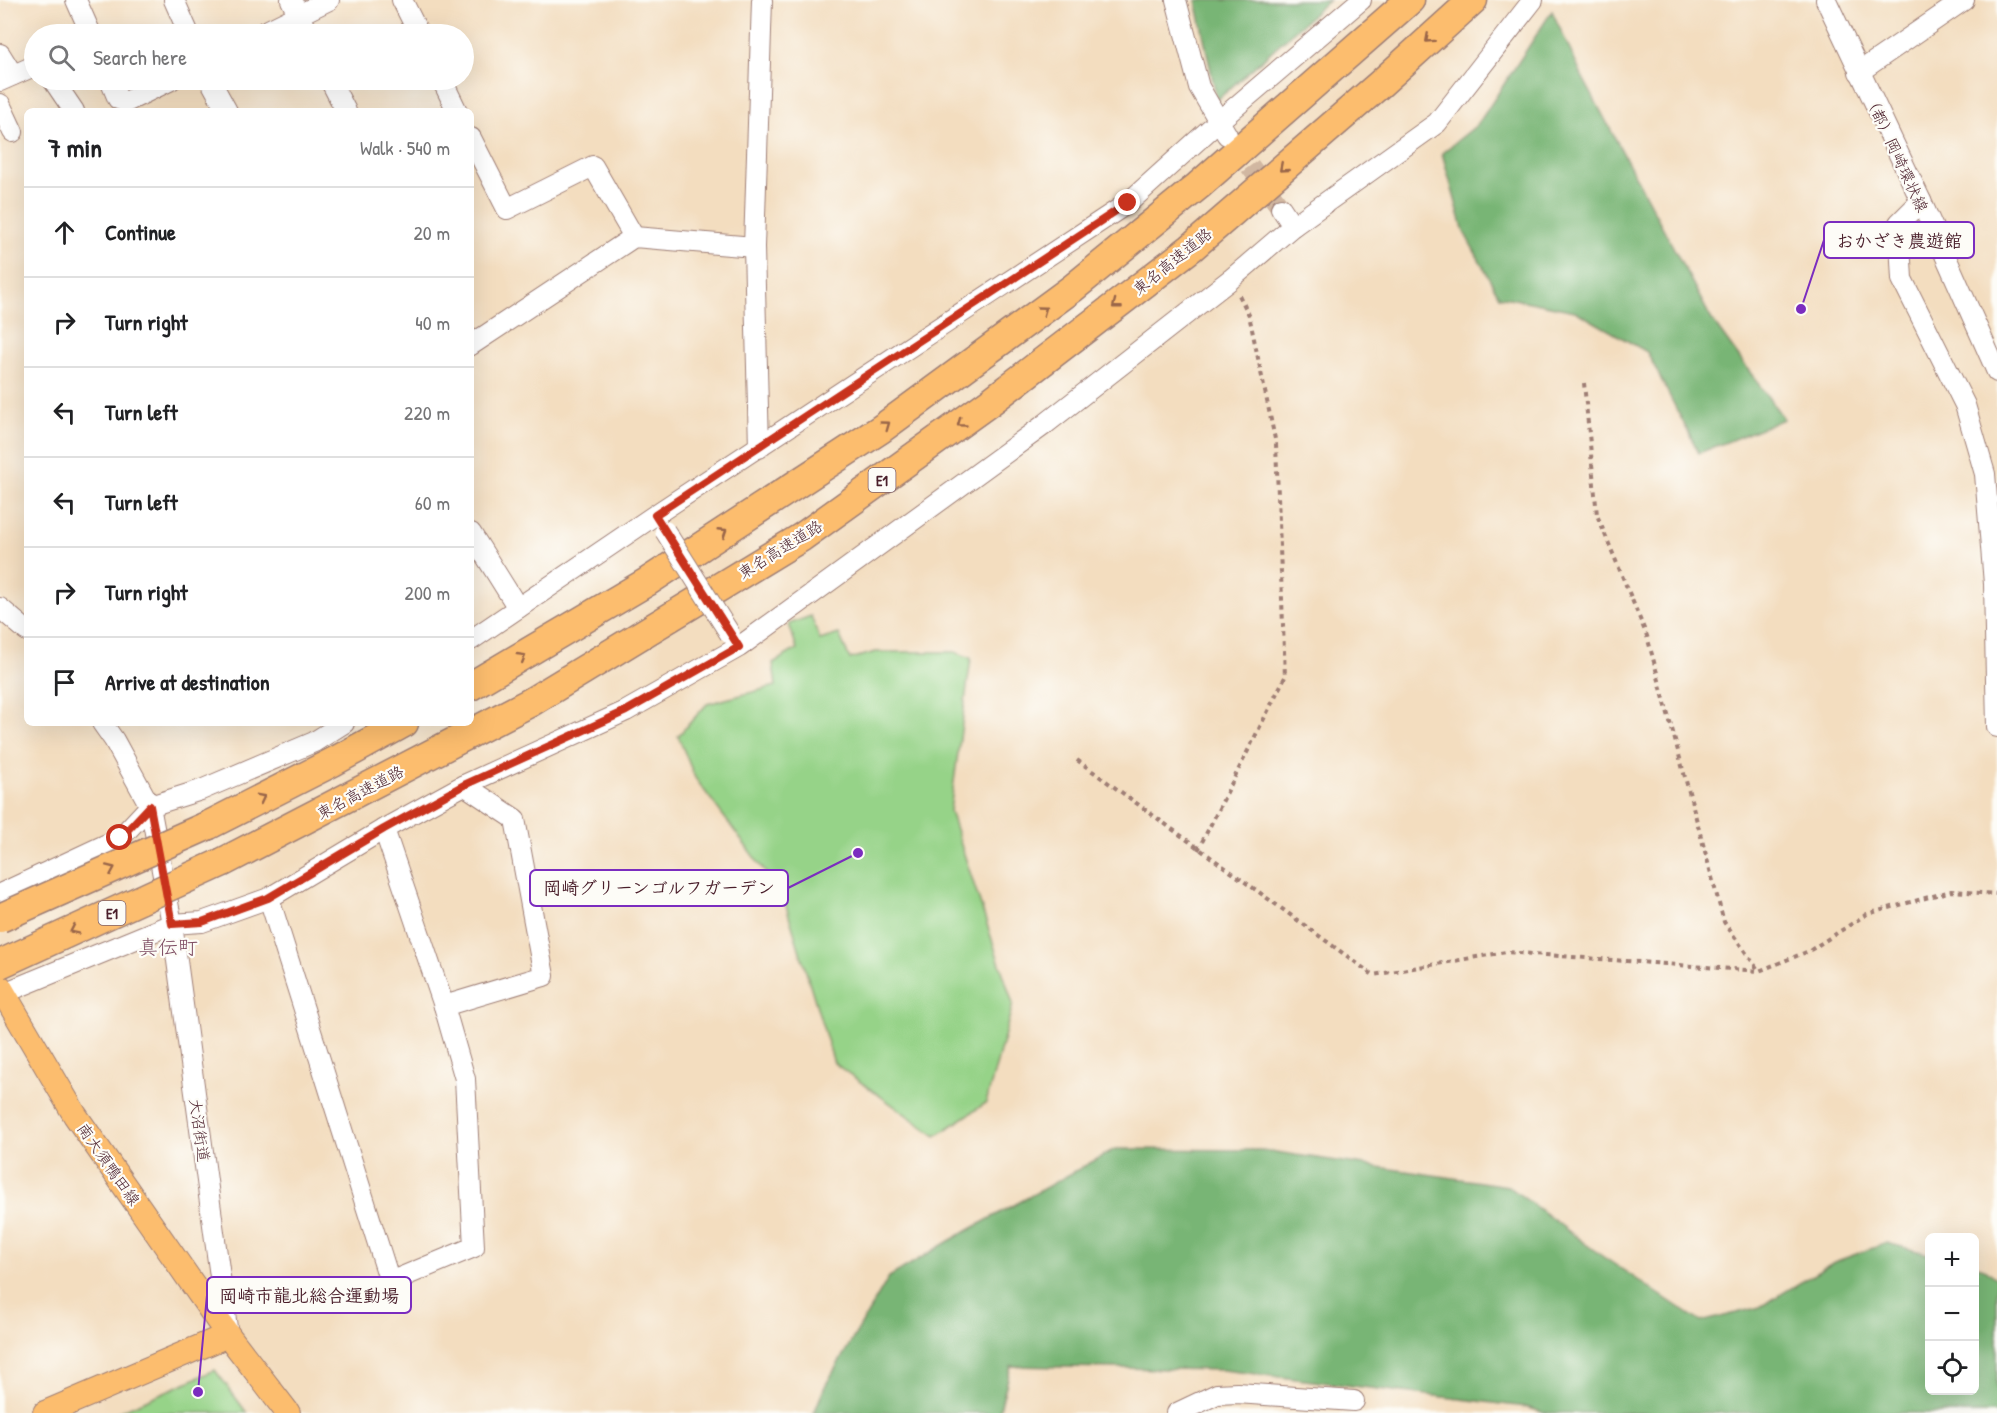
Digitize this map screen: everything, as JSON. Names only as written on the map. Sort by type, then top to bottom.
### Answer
[{"type":"highway","points":[[474,684],[647,582],[881,429],[1073,288],[1198,186],[1410,0]]},
{"type":"highway","name":"東名高速道路","points":[[0,964],[223,862],[531,702],[802,537],[990,402],[1191,248],[1379,86],[1473,0]]},
{"type":"highway","name":"E1","points":[[0,918],[209,825],[399,726]]},
{"type":"main road","name":"南大須鴨田線","points":[[1,992],[75,1115],[228,1335],[288,1413]]},
{"type":"main road","points":[[45,1413],[228,1335]]},
{"type":"street","points":[[76,0],[87,24]]},
{"type":"street","points":[[174,0],[185,24]]},
{"type":"street","points":[[273,24],[294,8],[329,0]]},
{"type":"street","points":[[402,0],[414,24]]},
{"type":"street","points":[[759,448],[754,247],[762,0]]},
{"type":"street","points":[[1176,0],[1199,87],[1223,128]]},
{"type":"street","points":[[474,638],[518,608],[660,523],[759,448],[1128,203],[1223,128],[1361,0]]},
{"type":"street","points":[[1,992],[172,924],[202,922],[268,898],[384,829],[464,785],[626,711],[734,641],[1044,425],[1231,279],[1293,226],[1437,123],[1533,0]]},
{"type":"street","name":"（都）岡崎環状線","points":[[1826,0],[1921,201],[1997,372]]},
{"type":"street","points":[[1859,72],[1964,0]]},
{"type":"street","points":[[294,8],[303,24]]},
{"type":"street","points":[[0,54],[7,78],[24,70]]},
{"type":"street","points":[[59,90],[72,108]]},
{"type":"street","points":[[114,90],[118,99],[126,102],[151,90]]},
{"type":"street","points":[[215,90],[225,108]]},
{"type":"street","points":[[335,90],[344,108]]},
{"type":"street","points":[[446,90],[455,108]]},
{"type":"street","points":[[0,104],[13,132]]},
{"type":"street","points":[[474,144],[507,209],[593,166],[634,237]]},
{"type":"street","points":[[1921,201],[1899,223],[1902,279],[1965,405],[1985,474],[1994,584],[1997,727]]},
{"type":"street","points":[[1281,208],[1293,226]]},
{"type":"street","points":[[474,343],[634,237],[754,247]]},
{"type":"street","points":[[660,523],[734,641]]},
{"type":"street","points":[[474,538],[518,608]]},
{"type":"street","points":[[0,608],[24,628]]},
{"type":"street","points":[[104,726],[150,806]]},
{"type":"street","points":[[0,894],[120,838],[150,806],[201,790],[304,746],[339,726]]},
{"type":"street","points":[[444,1006],[544,976],[515,819],[464,785]]},
{"type":"street","name":"大沼街道","points":[[150,806],[172,924],[228,1335]]},
{"type":"street","points":[[268,898],[390,1282],[474,1247],[465,1079],[444,1006],[384,829]]},
{"type":"street","points":[[1177,1413],[1217,1394],[1237,1393],[1354,1401]]},
{"type":"path","points":[[1198,850],[1285,677],[1276,444],[1249,315],[1231,279]]},
{"type":"path","points":[[1584,384],[1596,515],[1647,636],[1724,922],[1759,971]]},
{"type":"path","points":[[1077,760],[1373,975],[1506,952],[1759,971],[1809,951],[1867,914],[1951,891],[1997,894]]},
{"type":"green space","points":[[1196,0],[1329,0],[1217,100]]},
{"type":"green space","points":[[1552,11],[1582,76],[1712,320],[1784,419],[1699,453],[1647,352],[1575,311],[1499,296],[1464,232],[1442,153],[1478,124]]},
{"type":"green space","points":[[811,616],[820,640],[839,634],[850,659],[876,652],[955,652],[971,658],[950,811],[1013,1004],[986,1103],[936,1136],[834,1063],[783,896],[695,778],[678,736],[707,704],[776,686],[773,663],[797,649],[789,624]]},
{"type":"green space","points":[[1115,1149],[1262,1150],[1508,1186],[1602,1256],[1701,1322],[1760,1307],[1834,1262],[1887,1243],[1925,1253],[1925,1395],[1979,1395],[1979,1266],[1997,1279],[1997,1413],[1545,1413],[1526,1407],[1223,1370],[1011,1366],[999,1413],[814,1413],[825,1386],[889,1277]]},
{"type":"green space","points":[[215,1370],[247,1413],[116,1413]]},
{"type":"tunnel","points":[[1232,142],[1281,208]]},
{"type":"place","name":"おかざき農遊館","points":[[1801,309]]},
{"type":"place","name":"岡崎グリーンゴルフガーデン","points":[[858,853]]},
{"type":"place","name":"岡崎市龍北総合運動場","points":[[198,1392]]},
{"type":"district","name":"真伝町","points":[[168,946]]},
{"type":"route","points":[[120,838],[150,806],[172,924],[202,922],[268,898],[384,829],[464,785],[626,711],[739,647],[655,515],[1128,203]]}]
